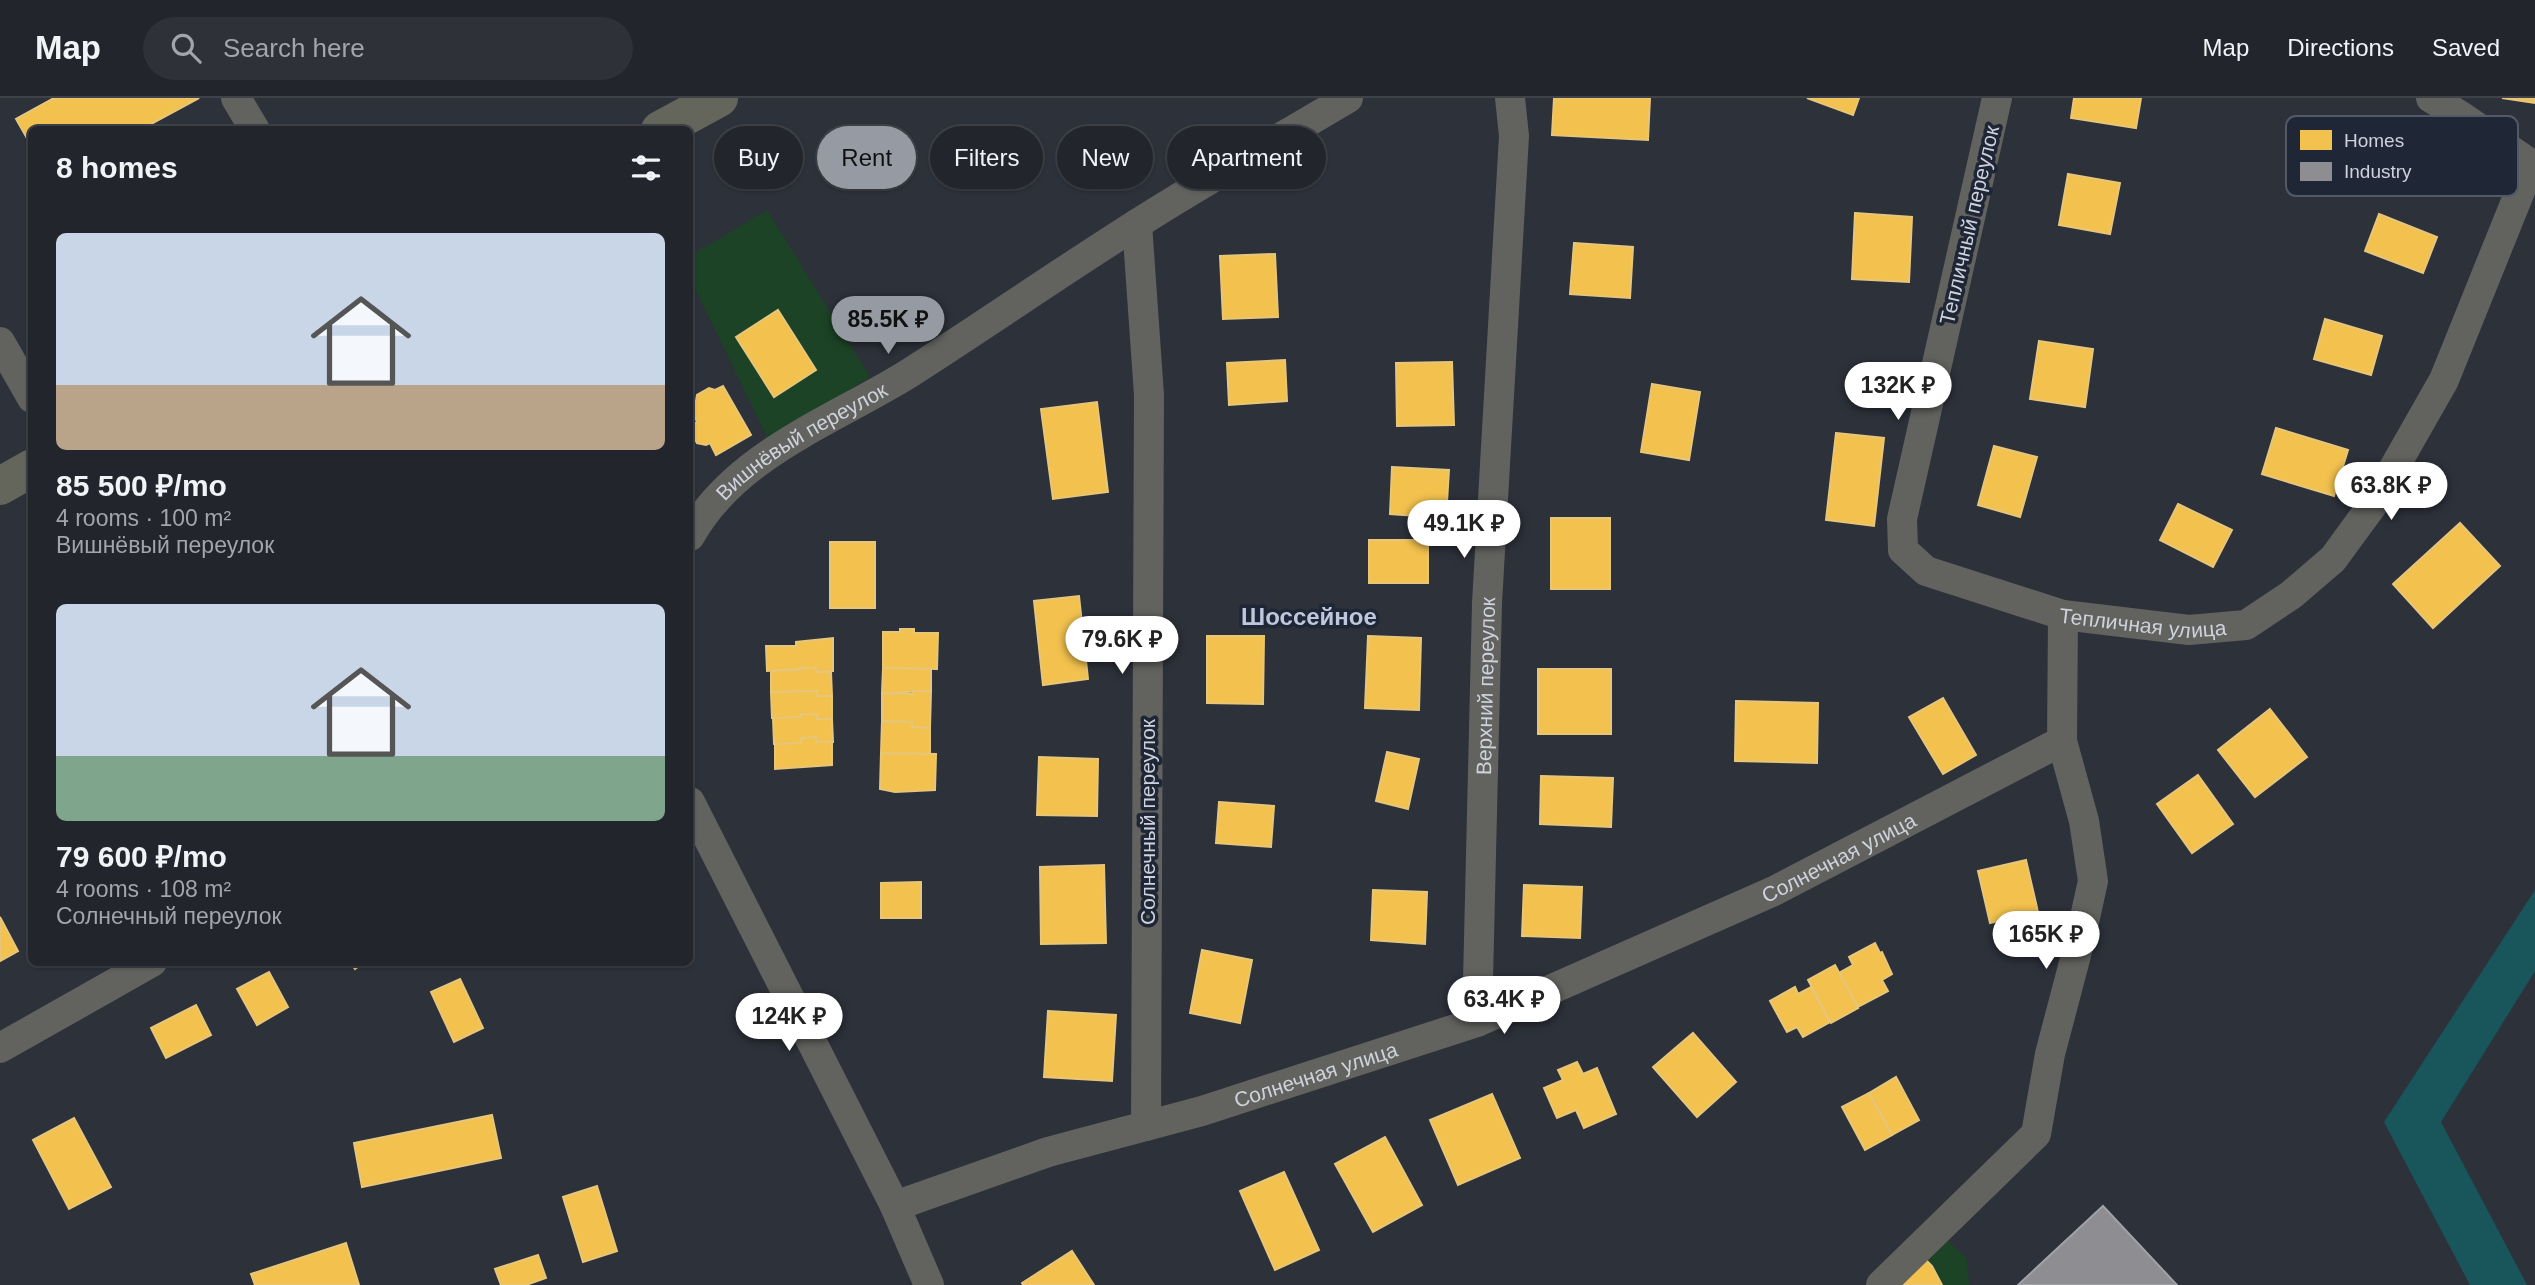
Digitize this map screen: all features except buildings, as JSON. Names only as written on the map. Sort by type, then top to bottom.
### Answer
[{"type":"main road","points":[[667,126],[719,98]]},
{"type":"main road","points":[[0,486],[28,470]]},
{"type":"street","points":[[236,98],[253,126]]},
{"type":"street","name":"Вишнёвый переулок","points":[[693,530],[698,521],[739,477],[783,446],[906,375],[1138,224],[1348,98]]},
{"type":"street","name":"Верхний переулок","points":[[1477,1021],[1487,603],[1514,135],[1510,98]]},
{"type":"street","name":"Тепличный переулок","points":[[1997,98],[1902,519],[1903,550],[1926,571],[2063,615]]},
{"type":"street","name":"Тепличная улица","points":[[2431,98],[2461,116]]},
{"type":"street","name":"Тепличная улица","points":[[1881,1285],[2036,1134],[2050,1054],[2093,881],[2084,821],[2062,741],[2063,615],[2189,631],[2246,625],[2291,596],[2333,559],[2374,503],[2444,380],[2533,165],[2518,155]]},
{"type":"street","name":"Солнечный переулок","points":[[1138,224],[1149,395],[1146,1126]]},
{"type":"street","points":[[0,342],[17,386]]},
{"type":"street","name":"Солнечная улица","points":[[895,1206],[1048,1152],[1202,1111],[1477,1021],[1774,891],[2062,741]]},
{"type":"street","points":[[693,808],[895,1206],[929,1285]]},
{"type":"street","points":[[0,1048],[145,966]]},
{"type":"green space","points":[[767,210],[870,377],[769,441],[693,284],[693,254]]},
{"type":"green space","points":[[1936,1229],[1967,1259],[1969,1285],[1882,1285]]},
{"type":"water","points":[[2535,890],[2535,971],[2441,1122],[2527,1285],[2470,1285],[2384,1122]]},
{"type":"district","name":"Шоссейное","points":[[1309,616]]}]
